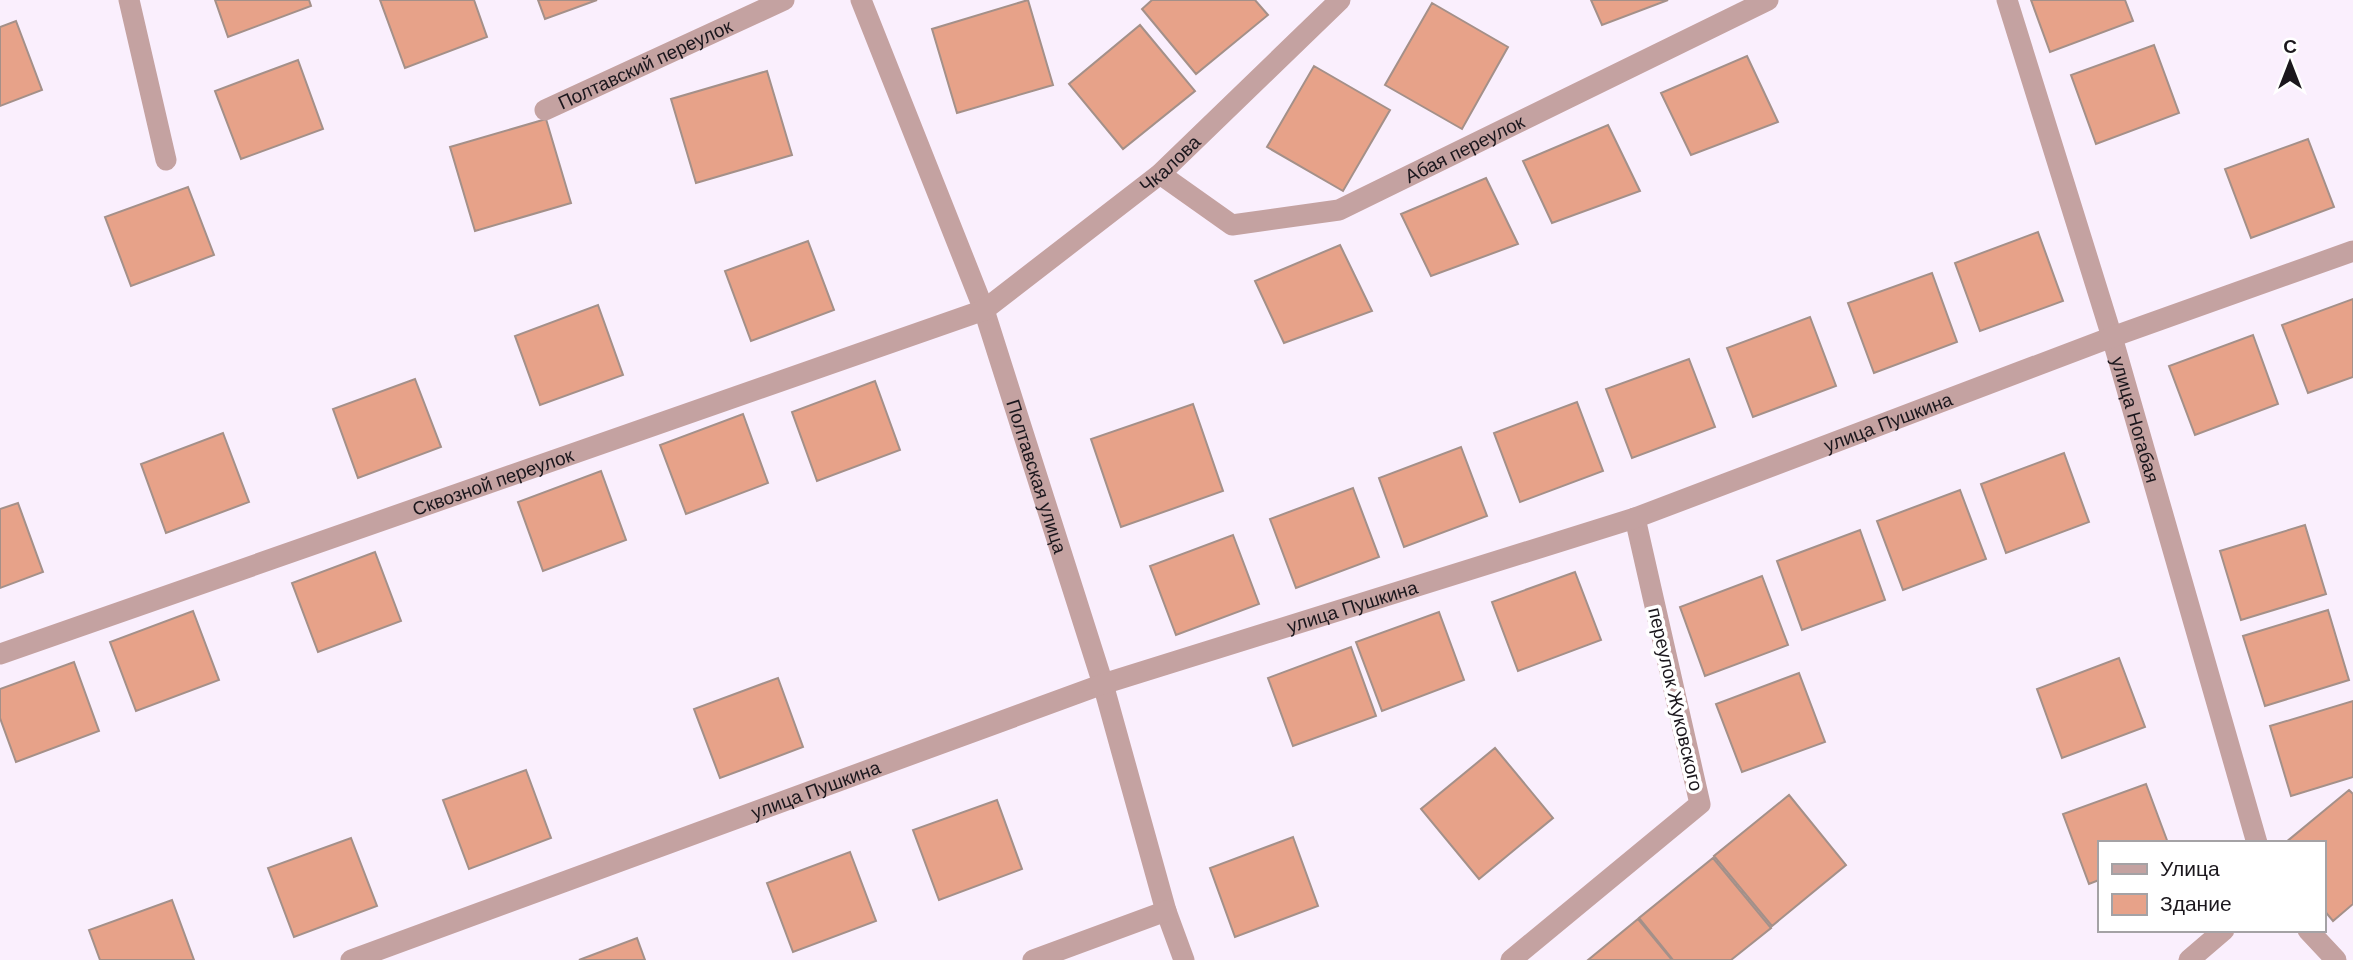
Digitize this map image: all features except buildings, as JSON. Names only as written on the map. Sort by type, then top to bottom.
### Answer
[{"type":"street","points":[[130,0],[166,160]]},
{"type":"street","name":"Полтавский переулок","points":[[545,110],[784,0]]},
{"type":"street","name":"Полтавская улица","points":[[861,0],[985,310],[1103,684],[1166,911],[1184,960]]},
{"type":"street","name":"Чкалова","points":[[985,310],[1160,174],[1340,0]]},
{"type":"street","name":"Абая переулок","points":[[1160,174],[1232,225],[1339,210],[1768,0]]},
{"type":"street","name":"улица Ногабая","points":[[2007,0],[2112,337],[2256,841]]},
{"type":"street","name":"улица Пушкина","points":[[351,960],[1103,684],[1635,518],[2112,337],[2353,251]]},
{"type":"street","name":"Сквозной переулок","points":[[0,654],[985,310]]},
{"type":"street","name":"переулок Жуковского","points":[[1511,960],[1700,804],[1635,518]]},
{"type":"street","points":[[1033,960],[1166,911]]},
{"type":"street","points":[[2189,960],[2222,932]]},
{"type":"street","points":[[2310,932],[2336,960]]}]
